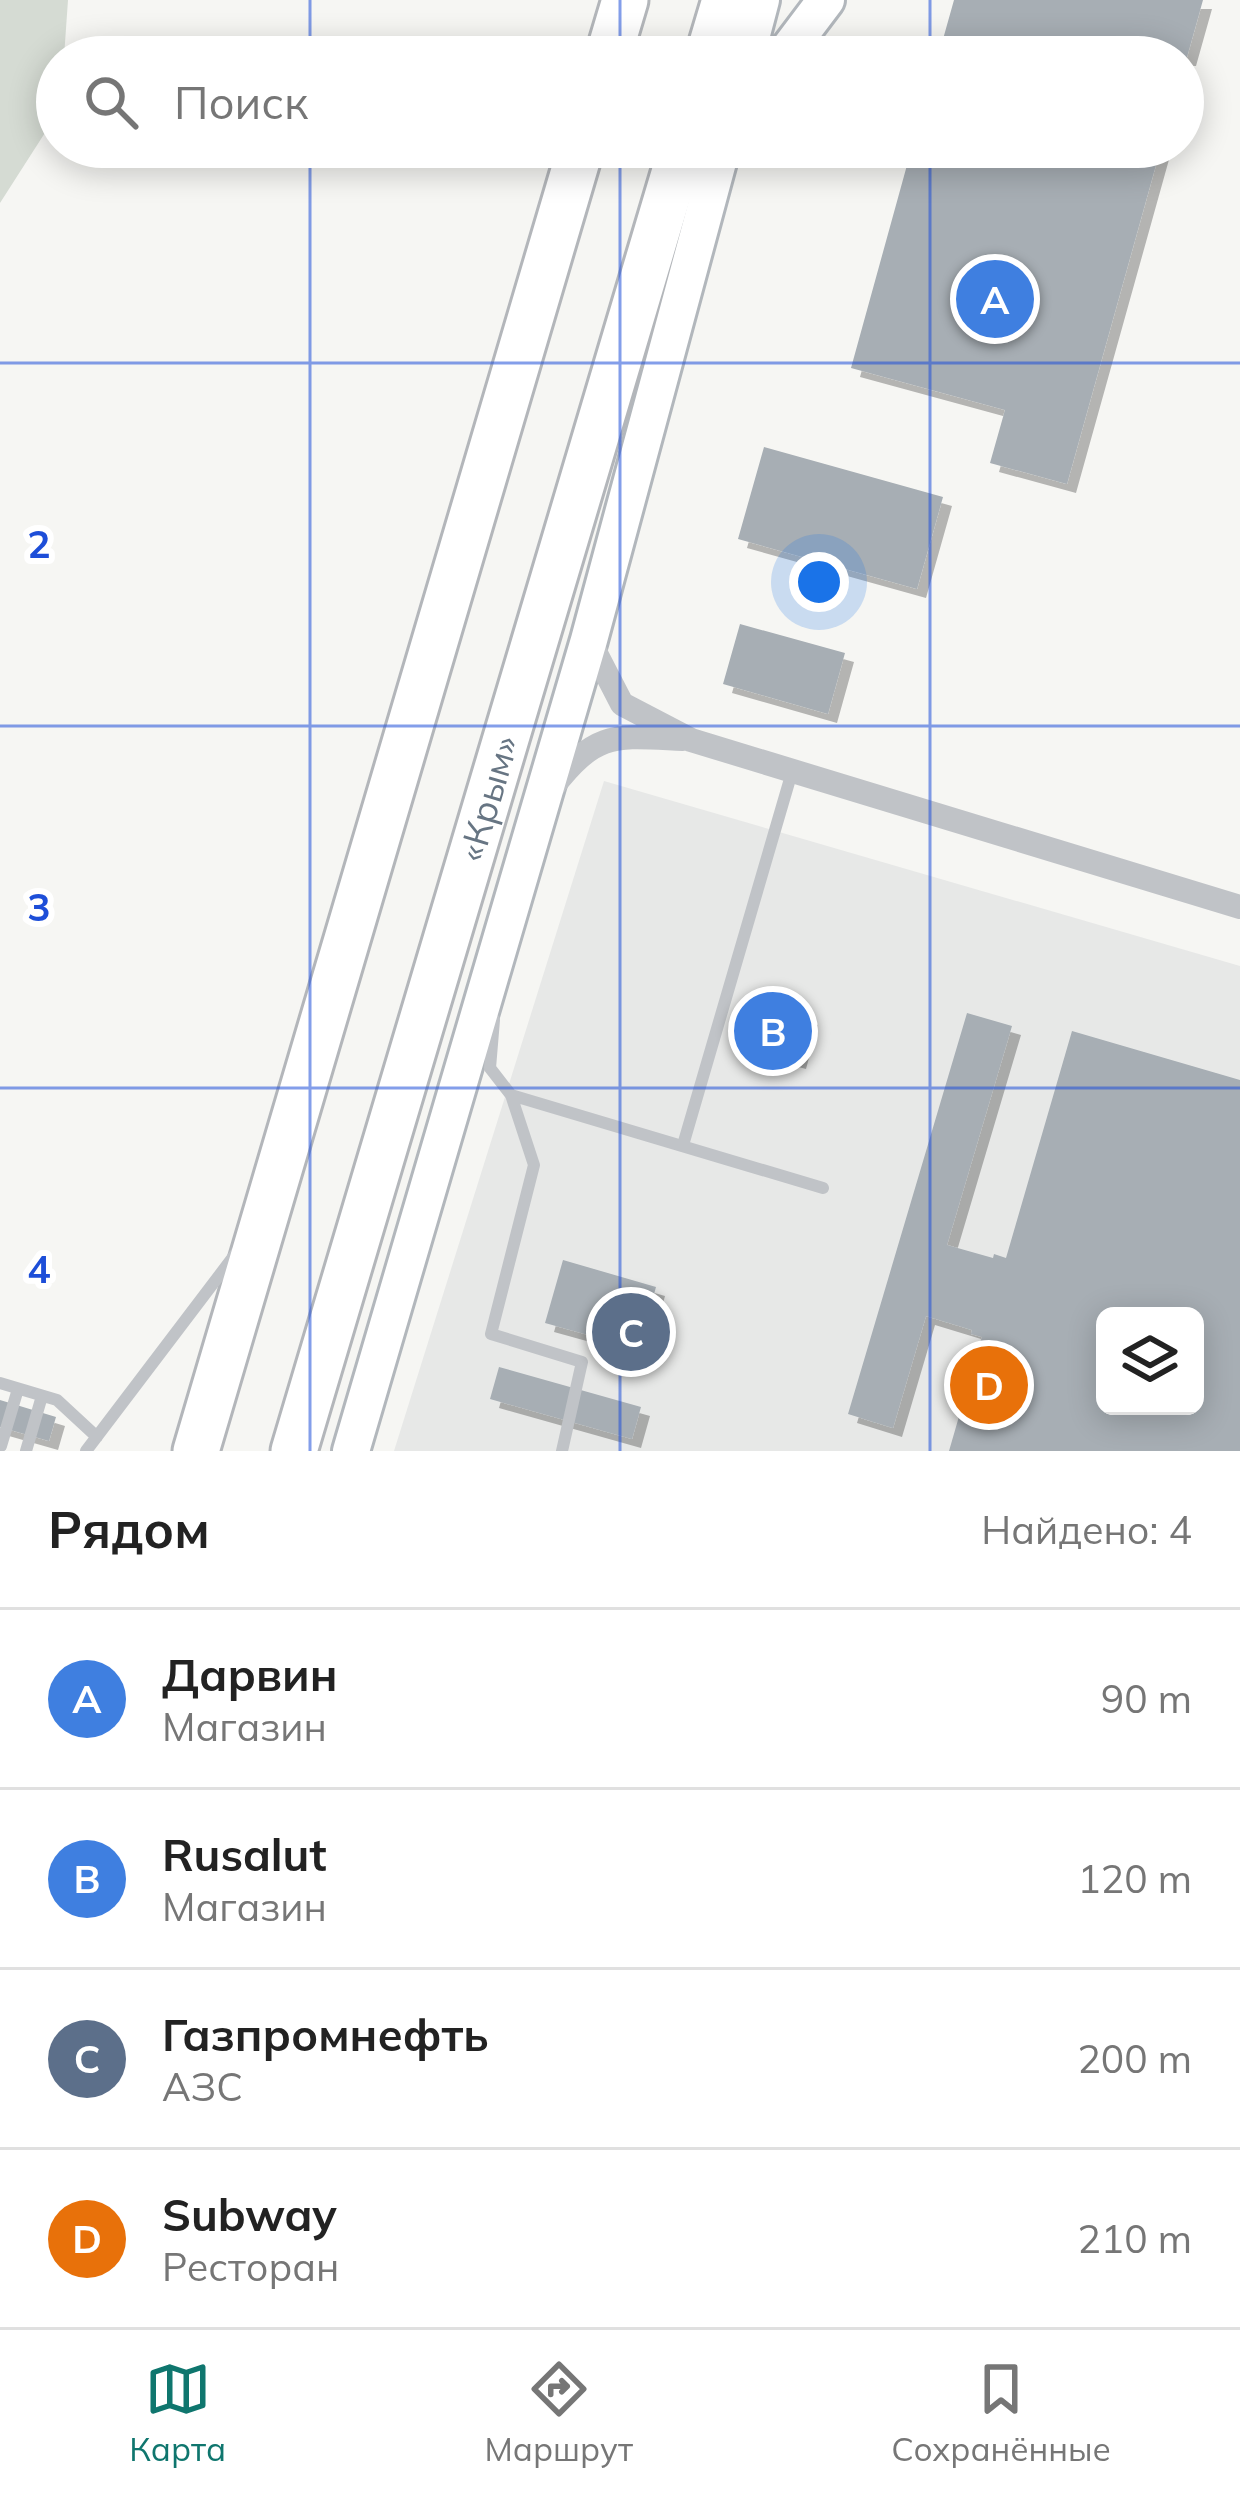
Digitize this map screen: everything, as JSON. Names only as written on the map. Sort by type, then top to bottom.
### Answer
[{"type":"highway","points":[[614,36],[625,0]]},
{"type":"highway","points":[[714,36],[725,0]]},
{"type":"highway","points":[[196,1451],[575,168]]},
{"type":"highway","name":"«Крым»","points":[[294,1451],[676,168]]},
{"type":"main road","points":[[752,36],[761,0]]},
{"type":"main road","points":[[799,36],[826,0]]},
{"type":"main road","points":[[351,1451],[589,640],[716,168]]},
{"type":"main road","points":[[702,219],[725,168]]},
{"type":"street","points":[[589,640],[622,704],[691,740],[1240,907]]},
{"type":"street","points":[[540,804],[573,761],[615,736],[691,740]]},
{"type":"lane","points":[[683,1145],[792,771]]},
{"type":"lane","points":[[499,949],[490,1068],[511,1095],[534,1165],[491,1334],[582,1362],[562,1451]]},
{"type":"lane","points":[[511,1095],[823,1188]]},
{"type":"lane","points":[[86,1451],[266,1213]]},
{"type":"lane","points":[[0,1384],[58,1400],[97,1437]]},
{"type":"lane","points":[[18,1389],[0,1446],[23,1451],[42,1396]]},
{"type":"shaded area","points":[[0,0],[68,0],[65,36],[36,36],[36,147],[0,203]]},
{"type":"shaded area","points":[[604,781],[1240,966],[1240,1451],[394,1451]]},
{"type":"building","points":[[954,0],[1203,0],[1193,36],[944,36]]},
{"type":"building","points":[[906,168],[1155,168],[1067,484],[990,463],[1005,410],[851,368]]},
{"type":"building","points":[[764,447],[943,497],[917,589],[738,539]]},
{"type":"building","points":[[740,624],[845,653],[828,714],[723,684]]},
{"type":"building","points":[[764,1004],[809,1016],[797,1060],[752,1048]]},
{"type":"building","points":[[967,1013],[1012,1026],[947,1245],[993,1258],[994,1254],[1006,1258],[1072,1031],[1240,1080],[1240,1451],[949,1451],[982,1337],[926,1316],[893,1428],[848,1414]]},
{"type":"building","points":[[563,1260],[656,1287],[639,1349],[545,1323]]},
{"type":"building","points":[[499,1367],[641,1407],[632,1439],[490,1399]]},
{"type":"building","points":[[0,1400],[56,1417],[49,1441],[0,1427]]},
{"type":"place","name":"Дарвин","points":[[995,299]]},
{"type":"place","name":"Rusalut","points":[[773,1031]]},
{"type":"place","name":"Газпромнефть","points":[[631,1332]]},
{"type":"place","name":"Subway","points":[[989,1385]]}]
